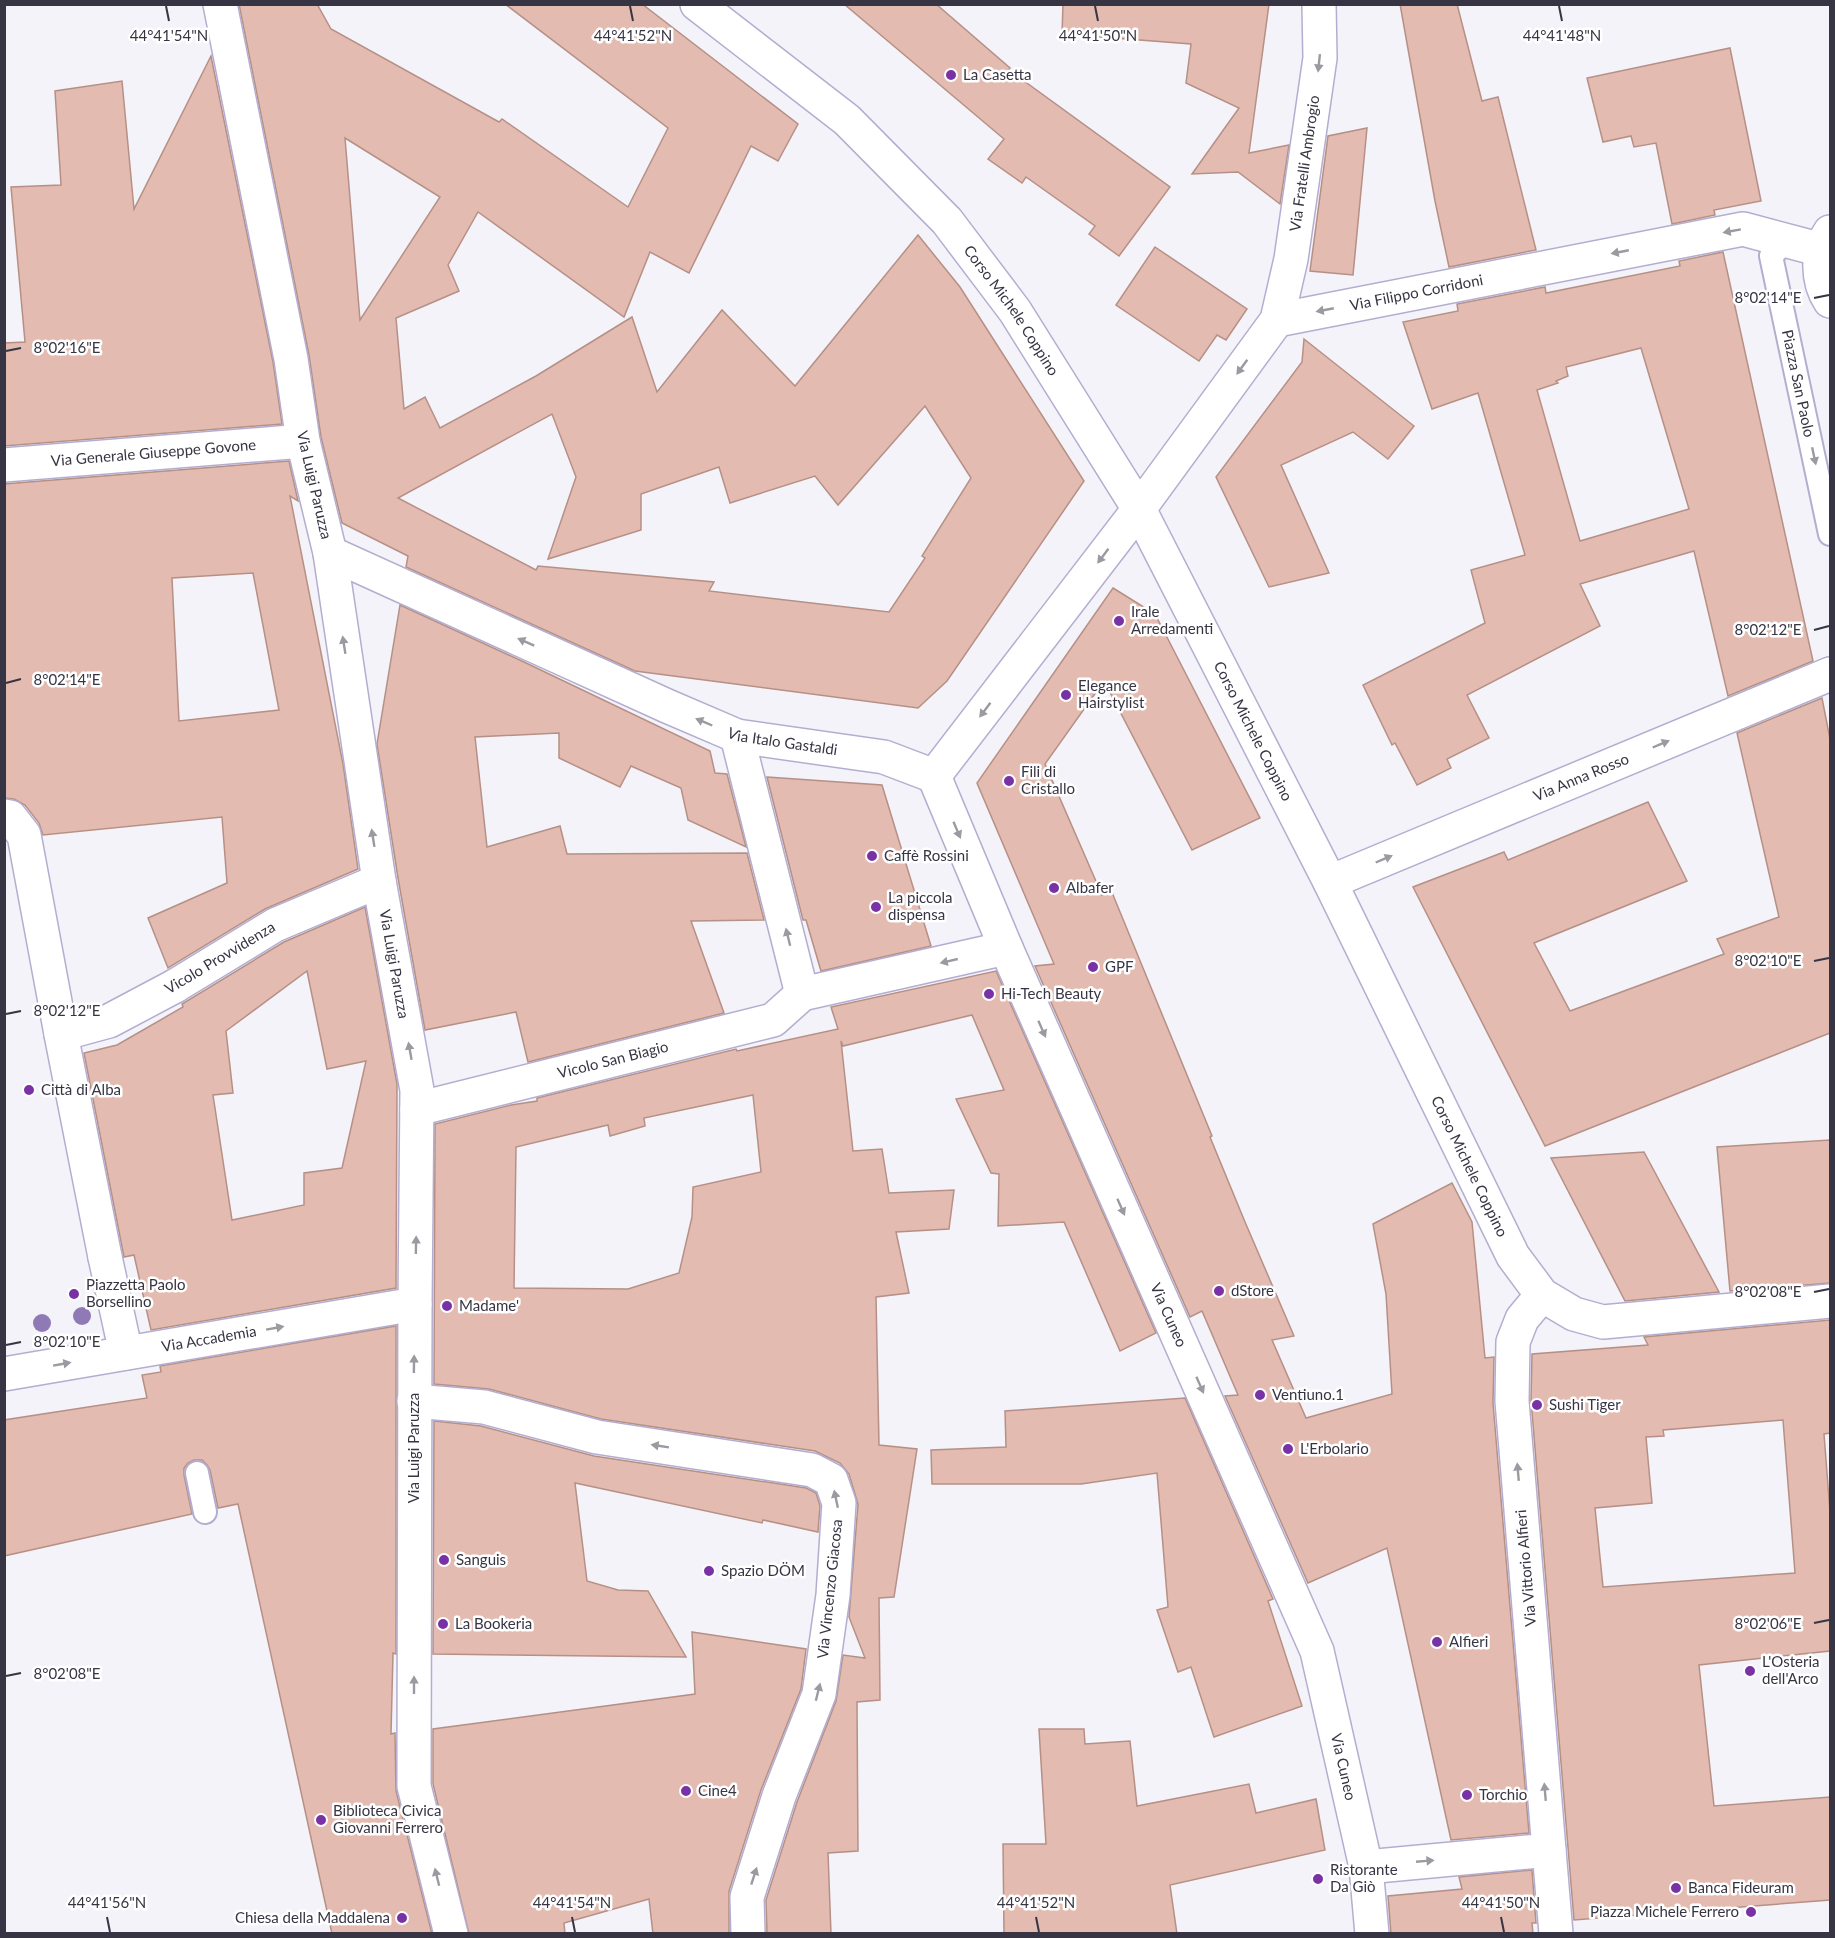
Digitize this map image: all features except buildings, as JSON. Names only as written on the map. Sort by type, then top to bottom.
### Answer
[{"type":"street","name":"Via Luigi Paruzza","points":[[220,4],[291,359],[303,441],[330,553],[380,881],[417,1090],[414,1786],[451,1934]]},
{"type":"street","name":"Corso Michele Coppino","points":[[697,4],[847,120],[947,221],[1015,311],[1139,509],[1330,882],[1513,1256],[1542,1295],[1574,1314],[1604,1322],[1830,1300]]},
{"type":"street","name":"Via Fratelli Ambrogio","points":[[1277,320],[1291,259],[1320,58],[1319,4]]},
{"type":"street","name":"Via Filippo Corridoni","points":[[1277,320],[1743,229],[1787,240]]},
{"type":"street","points":[[1787,240],[1826,241],[1820,273],[1830,301]]},
{"type":"street","points":[[934,776],[1139,509],[1277,320]]},
{"type":"street","name":"Via Generale Giuseppe Govone","points":[[4,465],[303,441]]},
{"type":"street","name":"Via Italo Gastaldi","points":[[330,553],[737,736],[884,757],[934,776]]},
{"type":"street","name":"Via Anna Rosso","points":[[1330,882],[1830,674]]},
{"type":"street","points":[[737,736],[802,994]]},
{"type":"street","name":"Via Cuneo","points":[[934,776],[1006,948],[1317,1651],[1366,1866],[1372,1934]]},
{"type":"street","points":[[4,816],[10,817],[24,834],[61,1034],[126,1353]]},
{"type":"street","name":"Vicolo Provvidenza","points":[[61,1034],[109,1021],[175,986],[275,925],[380,881]]},
{"type":"street","name":"Vicolo San Biagio","points":[[417,1109],[773,1020],[802,994],[1006,948]]},
{"type":"street","name":"Via Vittorio Alfieri","points":[[1542,1295],[1522,1319],[1513,1342],[1512,1401],[1549,1850]]},
{"type":"street","name":"Via Accademia","points":[[4,1374],[126,1353],[175,1354],[415,1304]]},
{"type":"street","name":"Via Vincenzo Giacosa","points":[[414,1401],[484,1407],[597,1437],[812,1470],[831,1480],[839,1503],[833,1595],[819,1694],[779,1796],[747,1898],[748,1934]]},
{"type":"street","points":[[1366,1866],[1549,1850],[1556,1934]]},
{"type":"lane","name":"Piazza San Paolo","points":[[1787,240],[1771,256],[1830,534]]},
{"type":"lane","points":[[198,1473],[205,1512]]},
{"type":"place","name":"La Casetta","points":[[951,75]]},
{"type":"place","name":"Irale Arredamenti","points":[[1119,621]]},
{"type":"place","name":"Elegance Hairstylist","points":[[1066,695]]},
{"type":"place","name":"Fili di Cristallo","points":[[1009,781]]},
{"type":"place","name":"Caffè Rossini","points":[[872,856]]},
{"type":"place","name":"Albafer","points":[[1054,888]]},
{"type":"place","name":"La piccola dispensa","points":[[876,907]]},
{"type":"place","name":"GPF","points":[[1093,967]]},
{"type":"place","name":"Hi-Tech Beauty","points":[[989,994]]},
{"type":"place","name":"Città di Alba","points":[[29,1090]]},
{"type":"place","name":"dStore","points":[[1219,1291]]},
{"type":"place","name":"Piazzetta Paolo Borsellino","points":[[74,1294]]},
{"type":"place","name":"Madame'","points":[[447,1306]]},
{"type":"place","name":"Ventiuno.1","points":[[1260,1395]]},
{"type":"place","name":"Sushi Tiger","points":[[1537,1405]]},
{"type":"place","name":"L'Erbolario","points":[[1288,1449]]},
{"type":"place","name":"Sanguis","points":[[444,1560]]},
{"type":"place","name":"Spazio DÖM","points":[[709,1571]]},
{"type":"place","name":"La Bookeria","points":[[443,1624]]},
{"type":"place","name":"Alfieri","points":[[1437,1642]]},
{"type":"place","name":"L'Osteria dell'Arco","points":[[1750,1671]]},
{"type":"place","name":"Cine4","points":[[686,1791]]},
{"type":"place","name":"Torchio","points":[[1467,1795]]},
{"type":"place","name":"Biblioteca Civica Giovanni Ferrero","points":[[321,1820]]},
{"type":"place","name":"Ristorante Da Giò","points":[[1318,1879]]},
{"type":"place","name":"Banca Fideuram","points":[[1676,1888]]},
{"type":"place","name":"Piazza Michele Ferrero","points":[[1751,1912]]},
{"type":"place","name":"Chiesa della Maddalena","points":[[402,1918]]}]
